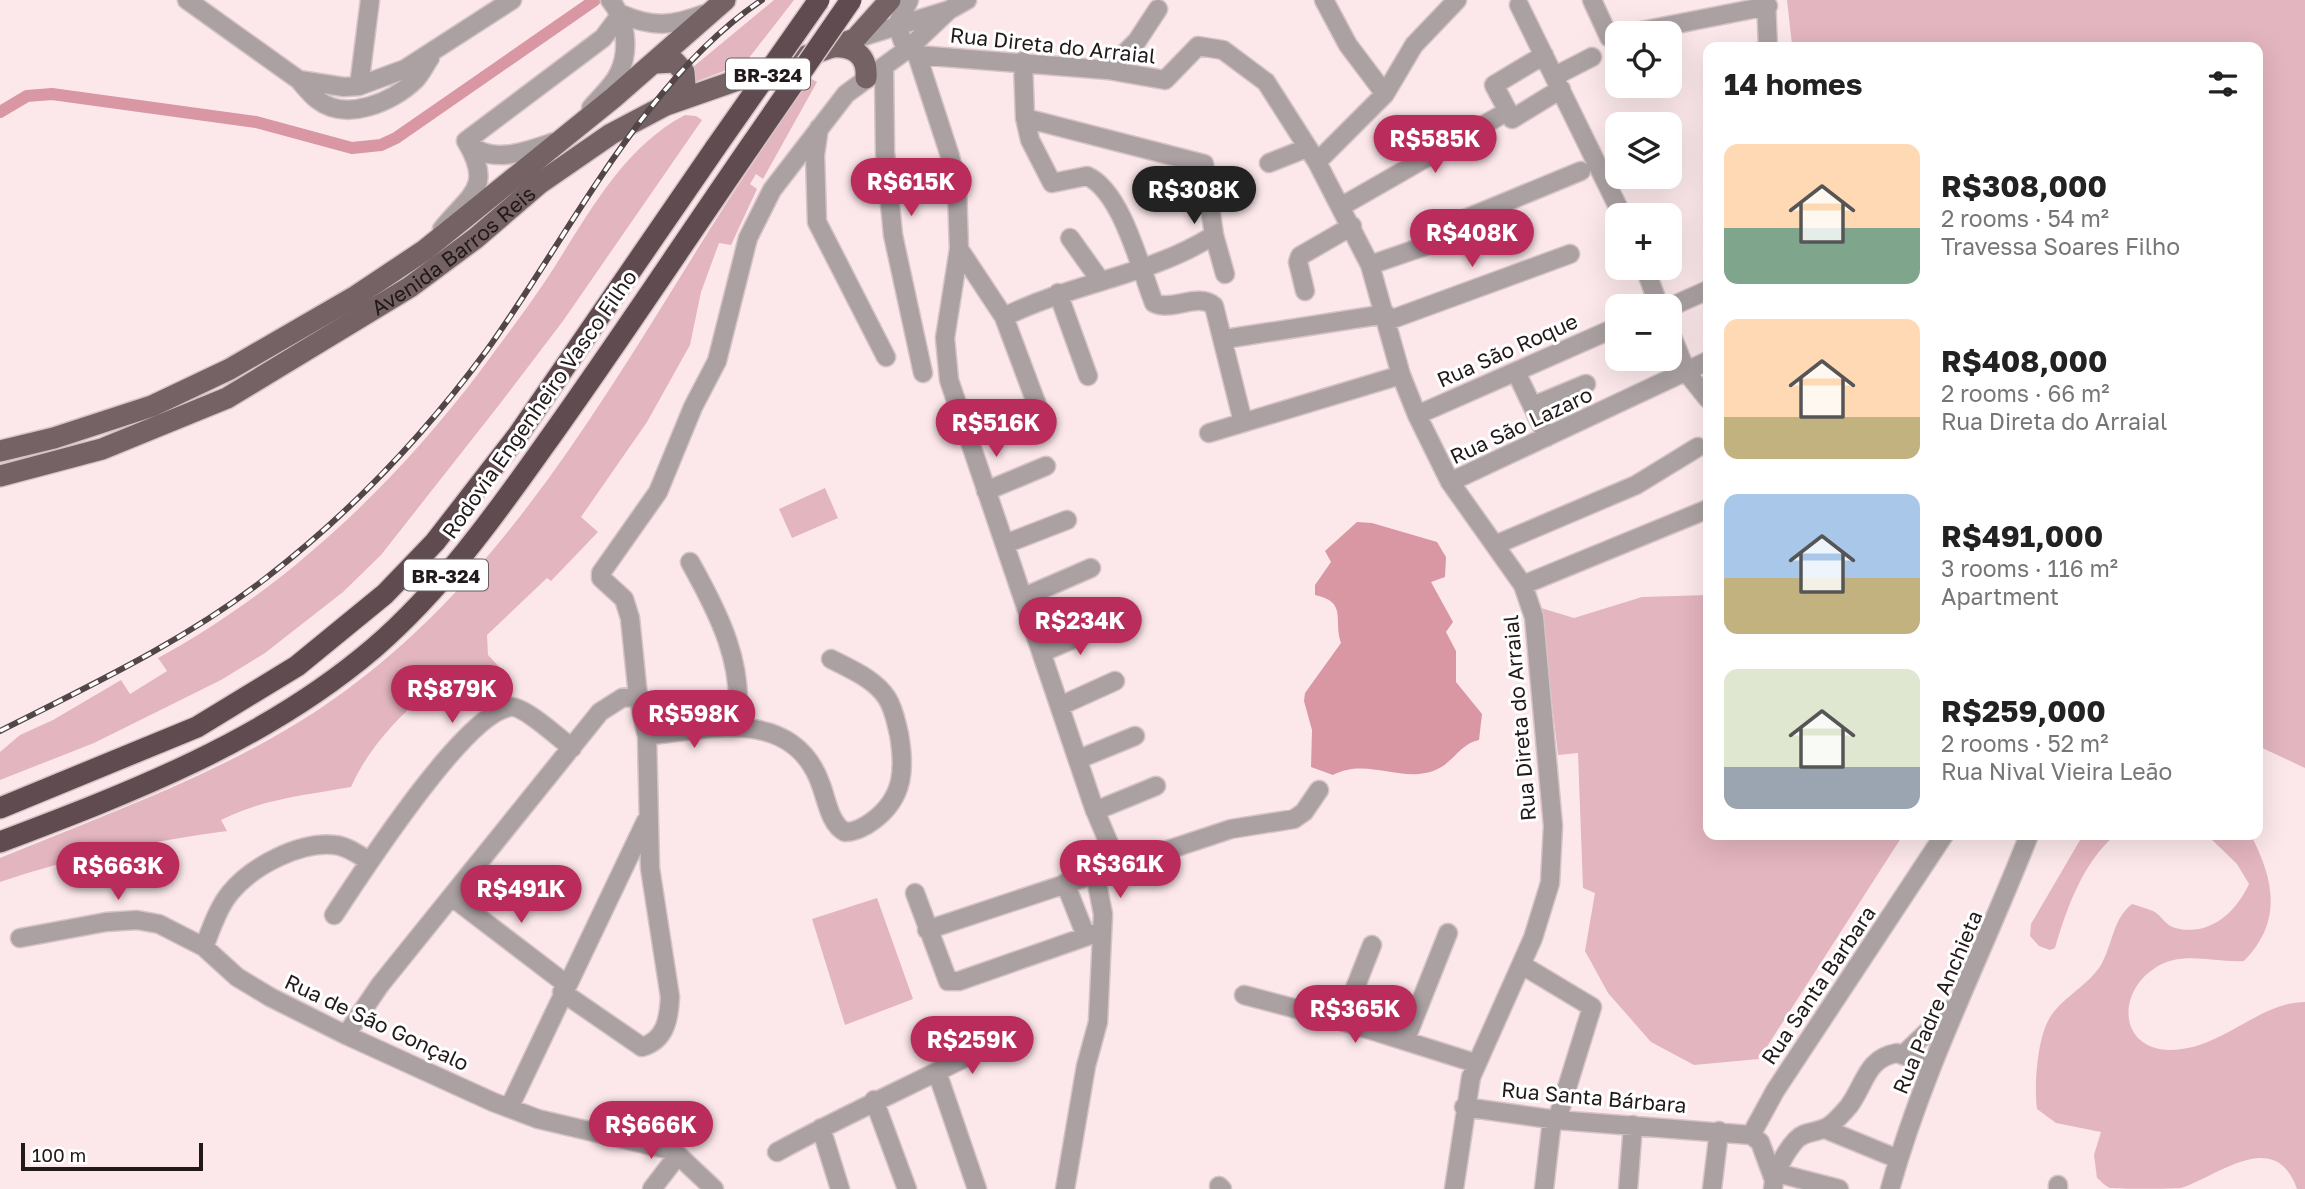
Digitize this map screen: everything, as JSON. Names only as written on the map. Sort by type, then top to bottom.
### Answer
[{"type":"highway","name":"Rodovia Engenheiro Vasco Filho","points":[[0,808],[197,727],[298,666],[386,593],[435,542],[518,435],[819,0]]},
{"type":"highway","name":"Rodovia Engenheiro Vasco Filho","points":[[0,842],[116,798],[200,761],[265,725],[372,650],[417,609],[517,484],[851,0]]},
{"type":"main road","points":[[855,39],[890,0]]},
{"type":"main road","name":"Avenida Barros Reis","points":[[0,451],[54,438],[152,406],[301,329],[425,250],[654,63],[719,5]]},
{"type":"main road","name":"Avenida Barros Reis","points":[[0,476],[102,449],[227,398],[410,287],[581,153],[666,105],[855,39]]},
{"type":"main road","points":[[830,47],[845,46],[855,51],[875,72]]},
{"type":"main road","points":[[654,63],[675,62],[682,67],[687,79],[685,86],[666,105]]},
{"type":"street","points":[[187,0],[299,80],[320,102],[340,108],[363,108],[390,99],[415,80],[436,50]]},
{"type":"street","points":[[359,86],[370,0]]},
{"type":"street","points":[[299,80],[321,85],[359,86],[405,69],[512,0]]},
{"type":"street","points":[[909,0],[897,25],[903,42],[913,51],[950,156],[957,189],[959,249],[947,317],[946,356],[949,380],[1096,811],[1118,865]]},
{"type":"street","points":[[855,39],[966,0]]},
{"type":"street","points":[[1324,0],[1348,45],[1385,94]]},
{"type":"street","points":[[1269,163],[1312,155],[1385,94],[1414,45],[1457,0]]},
{"type":"street","points":[[1592,0],[1605,28]]},
{"type":"street","points":[[1682,22],[1767,3],[1768,42]]},
{"type":"street","points":[[615,6],[656,26],[681,23],[719,5]]},
{"type":"street","points":[[452,897],[642,1047],[654,1042],[665,1027],[670,997],[650,869],[647,736],[638,696],[628,607],[621,595],[601,578],[601,573],[658,492],[717,361],[753,224],[772,190],[846,94],[875,72],[913,51],[953,5]]},
{"type":"street","points":[[1519,5],[1616,203]]},
{"type":"street","points":[[579,124],[619,73],[624,41],[615,6]]},
{"type":"street","points":[[466,141],[603,38],[615,6]]},
{"type":"street","points":[[1108,70],[1137,41],[1158,9]]},
{"type":"street","name":"Rua Direta do Arraial","points":[[913,51],[1108,70],[1165,80],[1198,46],[1223,50],[1266,82],[1342,206],[1370,265],[1401,375],[1416,415],[1450,482],[1523,585],[1532,609],[1537,653],[1553,854],[1543,910],[1522,965],[1475,1063],[1464,1107],[1454,1189]]},
{"type":"street","points":[[1510,115],[1494,85],[1544,55]]},
{"type":"street","points":[[1342,206],[1510,115],[1592,57]]},
{"type":"street","points":[[1023,61],[1025,118],[1030,139],[1052,183],[1087,176],[1097,182],[1134,240],[1156,304],[1211,303],[1225,339],[1242,422]]},
{"type":"street","points":[[875,72],[893,235],[923,373]]},
{"type":"street","points":[[1025,118],[1204,164],[1214,235],[1225,274]]},
{"type":"street","points":[[819,128],[814,155],[817,222],[886,357]]},
{"type":"street","points":[[466,141],[484,154],[502,155],[523,153],[558,141]]},
{"type":"street","points":[[425,250],[477,190],[481,174],[478,161],[466,141]]},
{"type":"street","points":[[1370,265],[1432,244],[1443,228],[1581,171]]},
{"type":"street","points":[[1305,291],[1298,262],[1300,256],[1309,248],[1352,226]]},
{"type":"street","points":[[1004,317],[1058,293],[1189,250],[1214,235]]},
{"type":"street","points":[[1070,238],[1100,280]]},
{"type":"street","points":[[959,249],[1004,317],[1033,386],[1037,407],[967,434]]},
{"type":"street","points":[[1225,339],[1386,317],[1570,254]]},
{"type":"street","points":[[1682,302],[1703,292]]},
{"type":"street","points":[[1058,293],[1087,376]]},
{"type":"street","name":"Rua São Roque","points":[[1416,415],[1605,332]]},
{"type":"street","points":[[1682,361],[1687,373],[1703,393]]},
{"type":"street","name":"Rua São Lazaro","points":[[1450,482],[1703,364]]},
{"type":"street","points":[[1516,372],[1547,437]]},
{"type":"street","points":[[1209,433],[1401,375]]},
{"type":"street","points":[[1533,406],[1586,384]]},
{"type":"street","points":[[1495,545],[1636,485],[1698,447]]},
{"type":"street","points":[[986,491],[1046,466]]},
{"type":"street","points":[[1523,585],[1703,511]]},
{"type":"street","points":[[1005,544],[1067,520]]},
{"type":"street","points":[[690,562],[709,595],[732,656],[739,684],[736,725]]},
{"type":"street","points":[[1024,597],[1091,568]]},
{"type":"street","points":[[1043,652],[1101,627]]},
{"type":"street","points":[[647,736],[736,725],[764,732],[802,751],[815,768],[834,823],[839,829],[851,832],[869,824],[887,810],[902,780],[903,755],[895,715],[887,697],[871,680],[831,659]]},
{"type":"street","points":[[1060,706],[1115,681]]},
{"type":"street","points":[[346,1035],[380,985],[611,702],[638,696]]},
{"type":"street","points":[[334,915],[369,861],[443,762],[475,731],[505,708],[518,708],[572,748]]},
{"type":"street","points":[[1079,759],[1135,736]]},
{"type":"street","points":[[1096,811],[1156,786]]},
{"type":"street","points":[[927,930],[1118,865],[1248,825],[1294,819],[1304,812],[1319,790]]},
{"type":"street","points":[[509,1108],[647,818]]},
{"type":"street","name":"Rua Santa Barbara","points":[[1751,1135],[1775,1091],[1941,840]]},
{"type":"street","name":"Rua Padre Anchieta","points":[[1890,1189],[1931,1065],[1993,929],[2027,840]]},
{"type":"street","points":[[204,947],[212,925],[230,893],[247,877],[275,860],[299,849],[329,845],[345,847],[369,861]]},
{"type":"street","points":[[1065,1189],[1087,1066],[1098,1022],[1094,934],[1103,914],[1095,873]]},
{"type":"street","points":[[1065,883],[1094,934]]},
{"type":"street","points":[[915,893],[948,981],[959,981],[1094,934]]},
{"type":"street","name":"Rua de São Gonçalo","points":[[20,938],[106,922],[137,920],[159,924],[204,947],[237,976],[346,1035],[538,1119],[653,1144],[678,1155],[708,1187]]},
{"type":"street","points":[[1405,1041],[1448,933]]},
{"type":"street","points":[[1342,1021],[1372,945]]},
{"type":"street","points":[[1522,965],[1592,1007],[1555,1120],[1544,1189]]},
{"type":"street","points":[[1244,995],[1342,1021],[1475,1063]]},
{"type":"street","points":[[1903,1055],[1959,1002]]},
{"type":"street","points":[[777,1152],[874,1100],[934,1074],[992,1044]]},
{"type":"street","points":[[1825,1129],[1848,1107],[1875,1062],[1886,1055],[1903,1055],[1931,1065]]},
{"type":"street","points":[[934,1074],[940,1081],[977,1189]]},
{"type":"street","points":[[874,1100],[907,1189]]},
{"type":"street","name":"Rua Santa Bárbara","points":[[1464,1107],[1555,1120],[1719,1130]]},
{"type":"street","points":[[1629,1189],[1633,1125]]},
{"type":"street","points":[[821,1128],[840,1189]]},
{"type":"street","points":[[1774,1181],[1797,1139],[1812,1130],[1825,1129],[1898,1159]]},
{"type":"street","points":[[1713,1189],[1719,1130],[1751,1135],[1760,1142],[1774,1181]]},
{"type":"street","points":[[652,1189],[678,1155]]},
{"type":"street","points":[[1774,1181],[1839,1189]]},
{"type":"shaded area","points":[[774,0],[794,0],[745,63],[695,82],[693,67]]},
{"type":"shaded area","points":[[1787,0],[2305,0],[2305,768],[2263,748],[2263,42],[1792,42]]},
{"type":"shaded area","points":[[810,78],[817,82],[763,179],[756,174],[750,184],[757,189],[731,245],[719,243],[701,292],[690,345],[647,422],[581,517],[598,532],[551,581],[547,578],[487,635],[488,655],[503,671],[469,704],[459,692],[443,706],[428,691],[384,735],[366,759],[351,787],[252,807],[221,820],[227,831],[112,851],[0,882],[0,858],[178,785],[305,718],[345,691],[399,647],[449,599],[496,547],[579,435]]},
{"type":"shaded area","points":[[685,115],[696,116],[702,120],[563,321],[381,555],[343,592],[265,653],[221,680],[94,743],[0,780],[0,752],[20,735],[53,720],[121,680],[130,694],[167,671],[158,658],[205,631],[250,600],[293,567],[374,493],[412,454],[481,370],[623,167],[662,129]]},
{"type":"shaded area","points":[[825,488],[838,518],[792,538],[779,509]]},
{"type":"shaded area","points":[[1357,522],[1372,523],[1437,542],[1446,557],[1445,577],[1431,582],[1453,622],[1446,632],[1456,651],[1456,682],[1482,714],[1479,740],[1464,747],[1447,763],[1430,772],[1408,774],[1354,769],[1333,775],[1311,767],[1312,730],[1304,701],[1305,693],[1341,643],[1336,607],[1325,598],[1315,595],[1315,585],[1331,562],[1325,551]]},
{"type":"shaded area","points":[[1703,595],[1703,840],[1900,840],[1759,1059],[1694,1065],[1651,1042],[1608,993],[1585,951],[1595,893],[1583,888],[1578,753],[1558,755],[1541,608],[1574,618],[1642,597]]},
{"type":"shaded area","points":[[2080,840],[2110,840],[2085,872],[2055,948],[2050,950],[2039,946],[2030,936],[2031,924]]},
{"type":"shaded area","points":[[2212,840],[2253,840],[2259,852],[2271,900],[2265,931],[2256,946],[2244,961],[2187,958],[2155,968],[2143,978],[2134,991],[2129,1004],[2129,1018],[2132,1030],[2140,1040],[2153,1047],[2170,1050],[2189,1048],[2206,1042],[2272,1010],[2305,1002],[2305,1189],[2297,1189],[2287,1170],[2275,1161],[2260,1158],[2228,1167],[2181,1188],[2110,1188],[2097,1178],[2094,1155],[2101,1132],[2056,1123],[2037,1109],[2037,1064],[2045,1028],[2054,1012],[2101,965],[2120,917],[2132,904],[2153,911],[2172,927],[2200,929],[2229,913],[2244,894],[2249,884],[2237,864]]},
{"type":"shaded area","points":[[877,898],[913,999],[845,1025],[812,919]]},
{"type":"waterway","points":[[0,112],[27,96],[52,94],[256,122],[352,148],[381,145],[396,138],[595,0]]},
{"type":"railway","points":[[0,731],[137,661],[203,622],[266,578],[356,500],[412,442],[487,350],[645,115],[681,72],[720,33],[762,0]]}]
